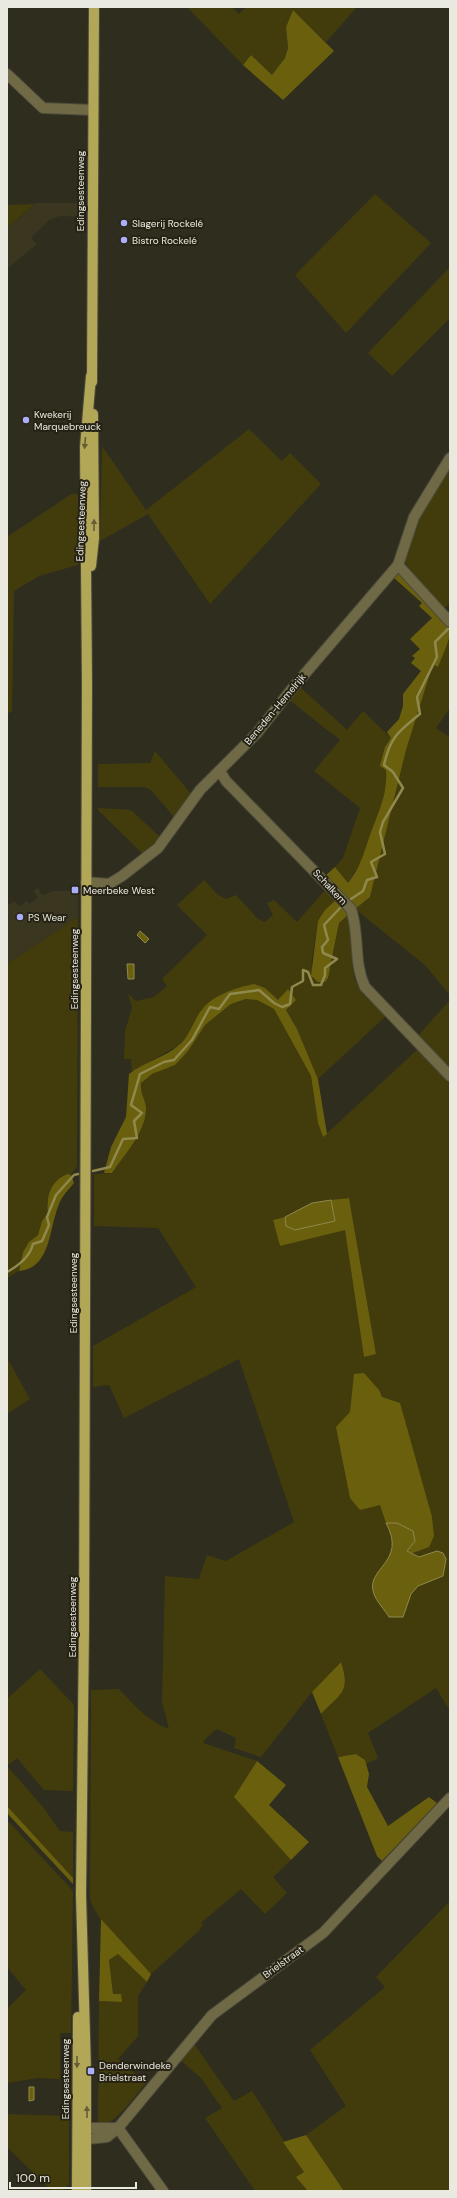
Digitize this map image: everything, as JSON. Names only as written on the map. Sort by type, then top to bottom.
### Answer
[{"type":"main road","name":"Edingsesteenweg","points":[[86,2191],[82,2140],[81,1895],[84,1612],[87,620],[85,447],[91,376],[94,7]]},
{"type":"main road","name":"Edingsesteenweg","points":[[76,2191],[82,2140]]},
{"type":"street","points":[[7,74],[43,108],[93,110]]},
{"type":"street","points":[[450,458],[414,517],[398,564],[450,622]]},
{"type":"street","name":"Beneden-Hemelrijk","points":[[86,882],[109,884],[122,876],[158,848],[200,790],[257,733],[291,690],[398,564]]},
{"type":"street","name":"Schalkem","points":[[220,771],[226,782],[351,909],[356,922],[360,977],[365,987],[450,1076]]},
{"type":"street","name":"Brielstraat","points":[[82,2140],[107,2136],[118,2128],[212,2015],[323,1933],[450,1798]]},
{"type":"street","points":[[82,2128],[118,2128],[163,2191]]},
{"type":"shaded area","points":[[187,7],[232,7],[239,14],[246,7],[357,7],[326,42],[293,10],[286,27],[288,48],[285,58],[272,75],[251,55],[243,65]]},
{"type":"shaded area","points":[[293,10],[334,51],[283,100],[243,65],[251,55],[272,75],[285,58],[288,48],[286,27]]},
{"type":"shaded area","points":[[375,194],[431,243],[346,333],[295,275]]},
{"type":"shaded area","points":[[37,203],[84,203],[84,217],[60,216],[49,220],[31,238],[37,244],[7,269],[7,228]]},
{"type":"shaded area","points":[[35,204],[7,228],[7,205]]},
{"type":"shaded area","points":[[450,267],[450,318],[392,376],[368,353]]},
{"type":"shaded area","points":[[249,429],[282,461],[290,453],[321,484],[210,604],[148,514],[100,541],[102,446],[146,510]]},
{"type":"shaded area","points":[[450,464],[450,604],[444,608],[403,560],[414,525]]},
{"type":"shaded area","points":[[73,493],[78,495],[78,565],[39,576],[14,591],[12,711],[7,714],[7,537]]},
{"type":"shaded area","points":[[395,574],[400,574],[442,616],[450,629],[450,632],[448,642],[438,667],[433,664],[406,750],[370,897],[355,909],[325,876],[335,867],[348,883],[356,872],[361,860],[384,795],[386,770],[380,766],[385,747],[391,738],[387,732],[399,719],[403,706],[403,694],[421,671],[411,663],[415,658],[412,656],[420,649],[410,639],[432,618],[419,606],[422,603],[393,577]]},
{"type":"shaded area","points":[[450,635],[450,708],[436,728],[450,737],[450,995],[425,965],[355,909],[370,897],[406,750],[433,664],[438,666]]},
{"type":"shaded area","points":[[300,687],[347,730],[363,711],[391,738],[385,747],[387,782],[381,809],[363,859],[348,883],[335,867],[343,858],[360,808],[314,771],[340,740],[288,699]]},
{"type":"shaded area","points":[[155,751],[192,795],[175,818],[151,790],[145,787],[98,787],[98,764],[150,763]]},
{"type":"shaded area","points":[[98,808],[131,810],[160,837],[143,854],[98,810]]},
{"type":"shaded area","points":[[204,880],[218,895],[226,899],[236,895],[258,919],[265,922],[273,915],[267,903],[274,900],[297,922],[327,888],[338,898],[318,921],[311,967],[331,967],[339,923],[348,915],[352,936],[354,978],[362,993],[386,1016],[318,1079],[297,1029],[286,1010],[296,1000],[288,989],[278,1001],[265,988],[221,994],[201,1010],[189,1034],[179,1045],[132,1072],[131,1059],[124,1059],[125,1031],[132,1008],[128,994],[136,1001],[154,997],[167,986],[162,979],[207,935],[177,905]]},
{"type":"shaded area","points":[[38,888],[42,895],[53,891],[78,891],[78,917],[7,964],[7,906],[14,901],[19,906],[27,901],[29,904],[38,897],[33,891]]},
{"type":"shaded area","points":[[338,898],[348,915],[339,923],[328,978],[325,982],[318,982],[311,976],[318,921],[325,910]]},
{"type":"shaded area","points":[[78,917],[77,1166],[71,1175],[68,1174],[47,1201],[48,1213],[42,1221],[38,1235],[29,1242],[23,1252],[19,1271],[7,1278],[7,964]]},
{"type":"shaded area","points":[[140,931],[149,939],[145,943],[137,935]]},
{"type":"shaded area","points":[[127,964],[134,964],[134,979],[128,979]]},
{"type":"shaded area","points":[[254,984],[265,988],[278,1000],[288,989],[296,1000],[286,1010],[297,1029],[318,1079],[327,1134],[323,1137],[318,1123],[311,1076],[274,1009],[257,1000],[246,999],[231,1004],[205,1025],[188,1051],[175,1065],[152,1074],[141,1083],[141,1090],[146,1107],[143,1125],[134,1142],[112,1173],[104,1173],[111,1147],[126,1117],[129,1074],[141,1066],[168,1053],[179,1045],[189,1033],[200,1012],[211,1001],[224,993]]},
{"type":"shaded area","points":[[246,999],[257,1000],[274,1009],[311,1076],[318,1123],[323,1137],[418,1049],[450,1082],[450,1711],[436,1688],[368,1733],[378,1758],[366,1764],[365,1760],[356,1754],[338,1757],[321,1714],[338,1697],[344,1686],[344,1671],[341,1662],[312,1692],[261,1757],[234,1748],[236,1738],[217,1729],[206,1738],[203,1743],[257,1761],[234,1797],[291,1860],[273,1877],[287,1893],[265,1914],[241,1889],[201,1923],[203,1925],[199,1931],[151,1974],[107,1928],[93,1908],[90,1899],[91,1690],[119,1689],[148,1717],[161,1726],[169,1729],[162,1702],[165,1576],[199,1579],[207,1555],[226,1561],[294,1522],[239,1359],[124,1418],[109,1385],[93,1387],[93,1346],[196,1287],[158,1228],[94,1226],[94,1174],[112,1173],[129,1150],[139,1133],[143,1125],[146,1107],[141,1090],[141,1083],[151,1074],[175,1065],[205,1025],[231,1004]],"holes":[[[349,1198],[376,1354],[364,1357],[345,1229],[280,1246],[273,1220],[285,1217],[312,1203]]]},
{"type":"shaded area","points":[[450,1000],[450,1071],[417,1037]]},
{"type":"shaded area","points":[[68,1174],[71,1175],[74,1183],[63,1196],[44,1253],[39,1262],[30,1268],[19,1271],[23,1252],[29,1242],[38,1235],[42,1221],[48,1213],[48,1201],[51,1189],[57,1180]]},
{"type":"shaded area","points":[[349,1198],[376,1354],[364,1357],[345,1230],[280,1246],[273,1220],[285,1217],[286,1226],[335,1220],[331,1200]]},
{"type":"shaded area","points":[[331,1200],[335,1221],[295,1230],[286,1226],[285,1217],[312,1203]]},
{"type":"shaded area","points":[[7,1358],[30,1399],[7,1414]]},
{"type":"shaded area","points":[[364,1373],[379,1390],[382,1397],[400,1403],[432,1517],[434,1536],[429,1547],[413,1553],[406,1551],[415,1541],[397,1523],[386,1523],[380,1505],[360,1510],[350,1498],[336,1427],[350,1412],[354,1374]]},
{"type":"shaded area","points":[[386,1523],[397,1523],[413,1531],[415,1541],[407,1551],[419,1557],[437,1551],[443,1553],[446,1559],[443,1576],[418,1586],[411,1594],[403,1617],[389,1617],[374,1594],[373,1585],[375,1578],[389,1556],[392,1547],[391,1536]]},
{"type":"shaded area","points":[[341,1662],[345,1680],[344,1686],[339,1696],[321,1714],[312,1692]]},
{"type":"shaded area","points":[[40,1669],[74,1705],[73,1791],[44,1790],[17,1758],[7,1766],[7,1699]]},
{"type":"shaded area","points":[[356,1754],[365,1760],[369,1774],[367,1787],[388,1826],[429,1797],[437,1803],[382,1861],[377,1856],[338,1757]]},
{"type":"shaded area","points":[[257,1761],[286,1785],[269,1805],[309,1842],[291,1860],[234,1797]]},
{"type":"shaded area","points":[[7,1766],[43,1807],[60,1831],[73,1832],[73,1878],[7,1806]]},
{"type":"shaded area","points":[[7,1806],[73,1878],[73,1884],[7,1813]]},
{"type":"shaded area","points":[[7,1820],[73,1891],[71,2033],[60,2033],[60,2079],[38,2078],[7,2083],[7,2009],[26,1990],[7,1967]]},
{"type":"shaded area","points":[[450,1901],[450,2191],[344,2191],[306,2135],[346,2106],[310,2050],[385,1987],[376,1977]]},
{"type":"shaded area","points":[[101,1919],[151,1974],[147,1982],[118,1954],[109,1960],[113,1994],[121,1994],[122,2002],[99,2001]]},
{"type":"shaded area","points":[[118,1954],[147,1982],[138,1996],[138,2036],[118,2059],[146,2083],[120,2114],[108,2123],[102,2125],[98,2122],[99,2001],[122,2002],[113,1994],[109,1960]]},
{"type":"shaded area","points":[[194,2044],[234,2101],[252,2091],[304,2172],[297,2177],[308,2191],[255,2191],[205,2118],[222,2108],[201,2078],[180,2060]]},
{"type":"shaded area","points":[[29,2087],[34,2087],[34,2100],[29,2101]]},
{"type":"shaded area","points":[[7,2114],[69,2116],[69,2184],[63,2191],[52,2191],[7,2147]]},
{"type":"shaded area","points":[[306,2135],[344,2191],[308,2191],[296,2177],[304,2172],[283,2142]]},
{"type":"waterway","points":[[351,899],[363,891],[367,880],[377,877],[371,862],[385,854],[380,832],[383,822],[403,788],[393,772],[384,765],[386,755],[396,735],[420,714],[417,697],[437,657],[435,642],[448,629]]},
{"type":"waterway","points":[[93,1171],[110,1167],[123,1139],[137,1138],[134,1121],[142,1113],[131,1105],[140,1074],[164,1062],[174,1060],[192,1040],[210,1007],[219,1009],[230,994],[259,990],[274,1003],[282,1007],[290,1004],[292,987],[303,981],[303,970],[308,972],[313,985],[321,985],[325,975],[325,968],[337,959],[323,953],[322,947],[328,940],[324,925],[340,908]]},
{"type":"waterway","points":[[7,1272],[23,1260],[29,1253],[33,1244],[42,1241],[49,1225],[47,1217],[56,1195],[74,1175],[78,1174]]},
{"type":"place","name":"Slagerij Rockelé","points":[[124,223]]},
{"type":"place","name":"Bistro Rockelé","points":[[124,240]]},
{"type":"place","name":"Kwekerij Marquebreuck","points":[[26,420]]},
{"type":"place","name":"Meerbeke West","points":[[75,890]]},
{"type":"place","name":"PS Wear","points":[[20,917]]},
{"type":"place","name":"Denderwindeke Brielstraat","points":[[91,2071]]}]
